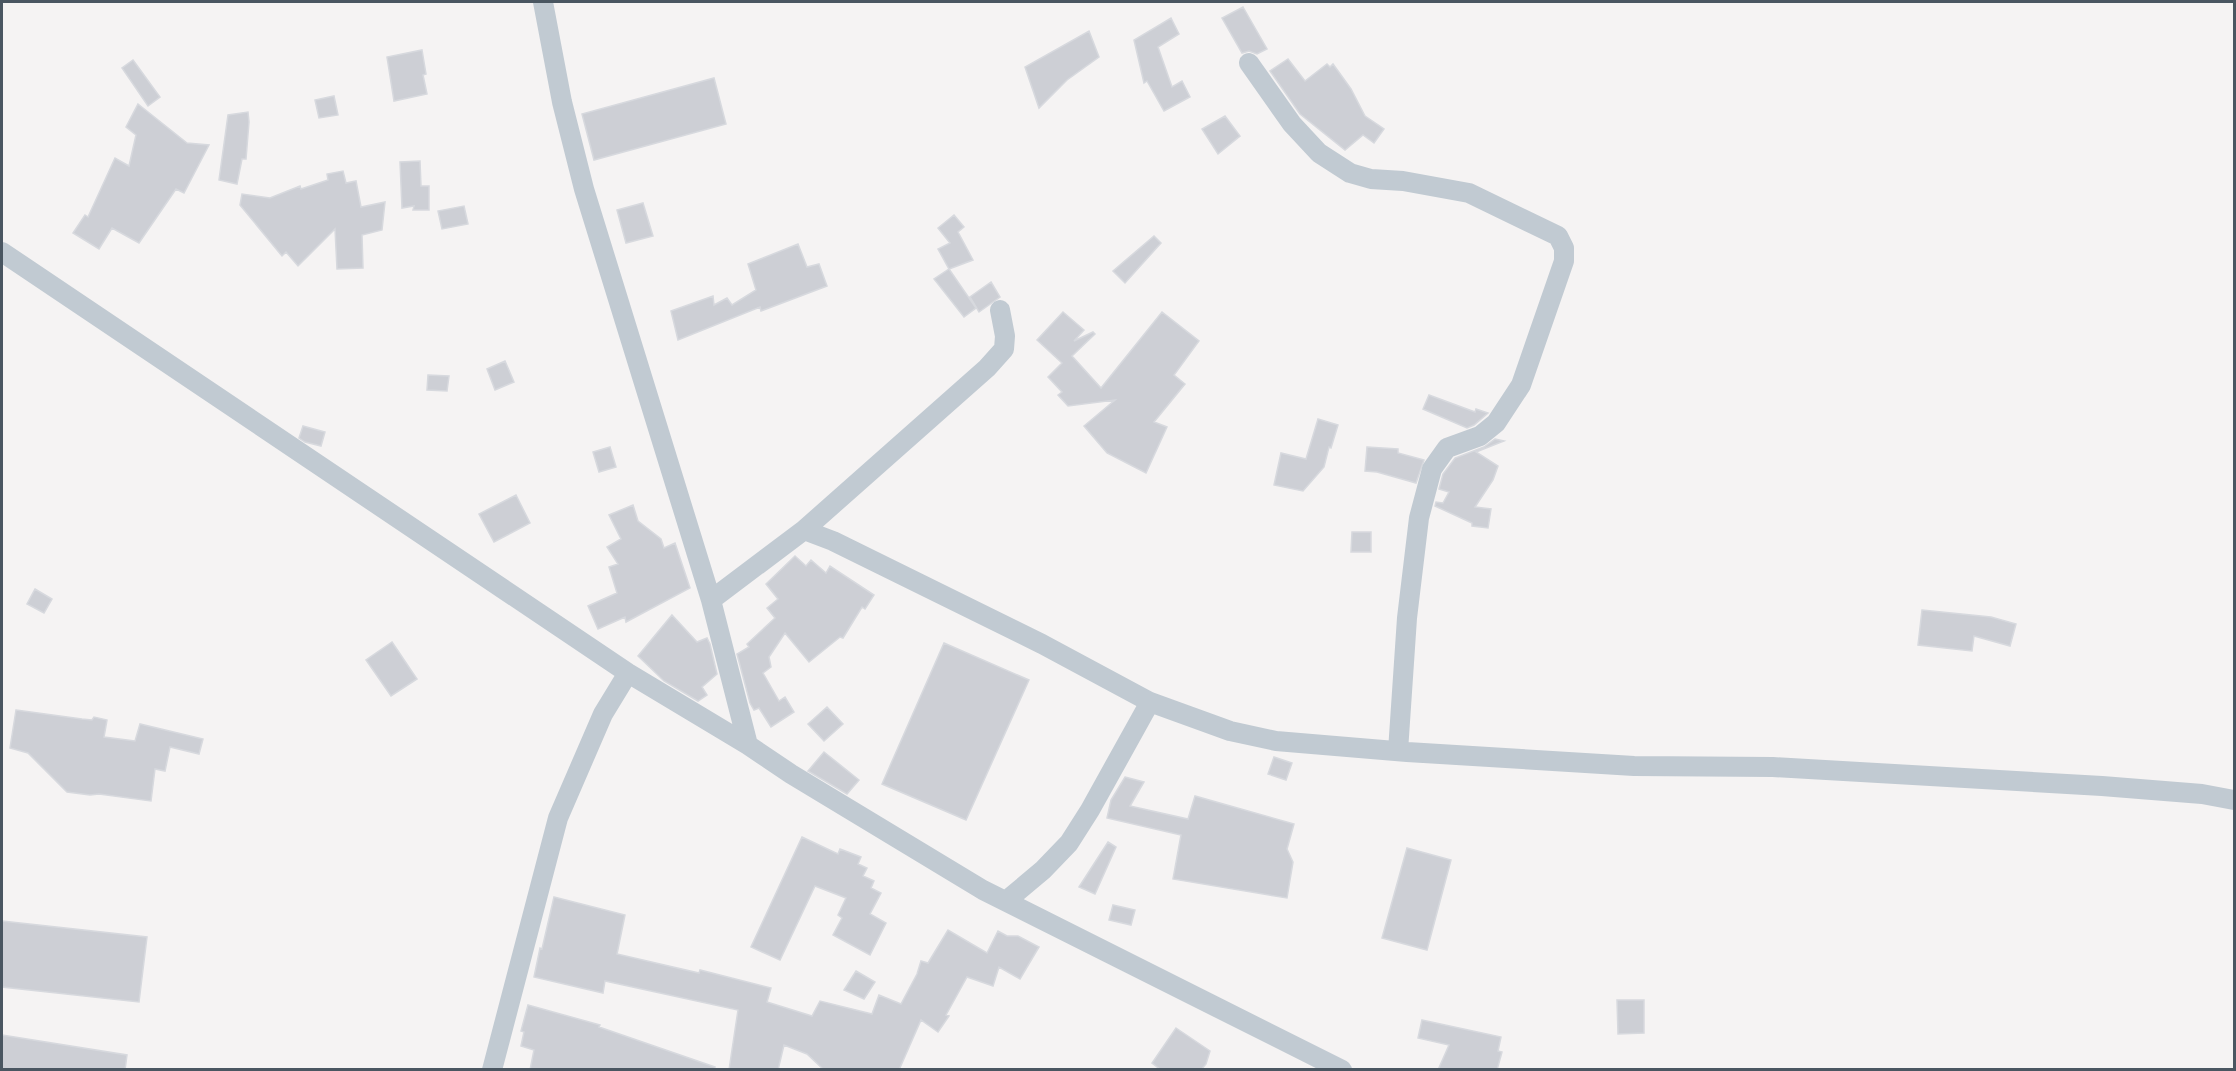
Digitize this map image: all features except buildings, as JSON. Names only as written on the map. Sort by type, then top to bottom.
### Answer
[{"type":"street","points":[[543,2],[562,102],[584,189],[711,600],[748,745]]},
{"type":"street","points":[[1249,63],[1292,124],[1319,153],[1350,173],[1371,179],[1403,181],[1469,193],[1558,236],[1564,248],[1564,261],[1521,385],[1496,423],[1480,436],[1446,448],[1432,469],[1419,518],[1407,618],[1398,751]]},
{"type":"street","points":[[2,252],[628,673],[748,745],[791,774],[983,890],[1342,1070]]},
{"type":"street","points":[[711,600],[804,530],[987,368],[1004,349],[1005,336],[1000,310]]},
{"type":"street","points":[[804,530],[833,541],[1042,644],[1150,702],[1230,731],[1276,741],[1398,751],[1634,765],[1773,767],[2091,785],[2202,794],[2235,800]]},
{"type":"street","points":[[492,1070],[558,818],[603,714],[628,673]]},
{"type":"street","points":[[1006,901],[1044,870],[1069,843],[1150,702]]}]
